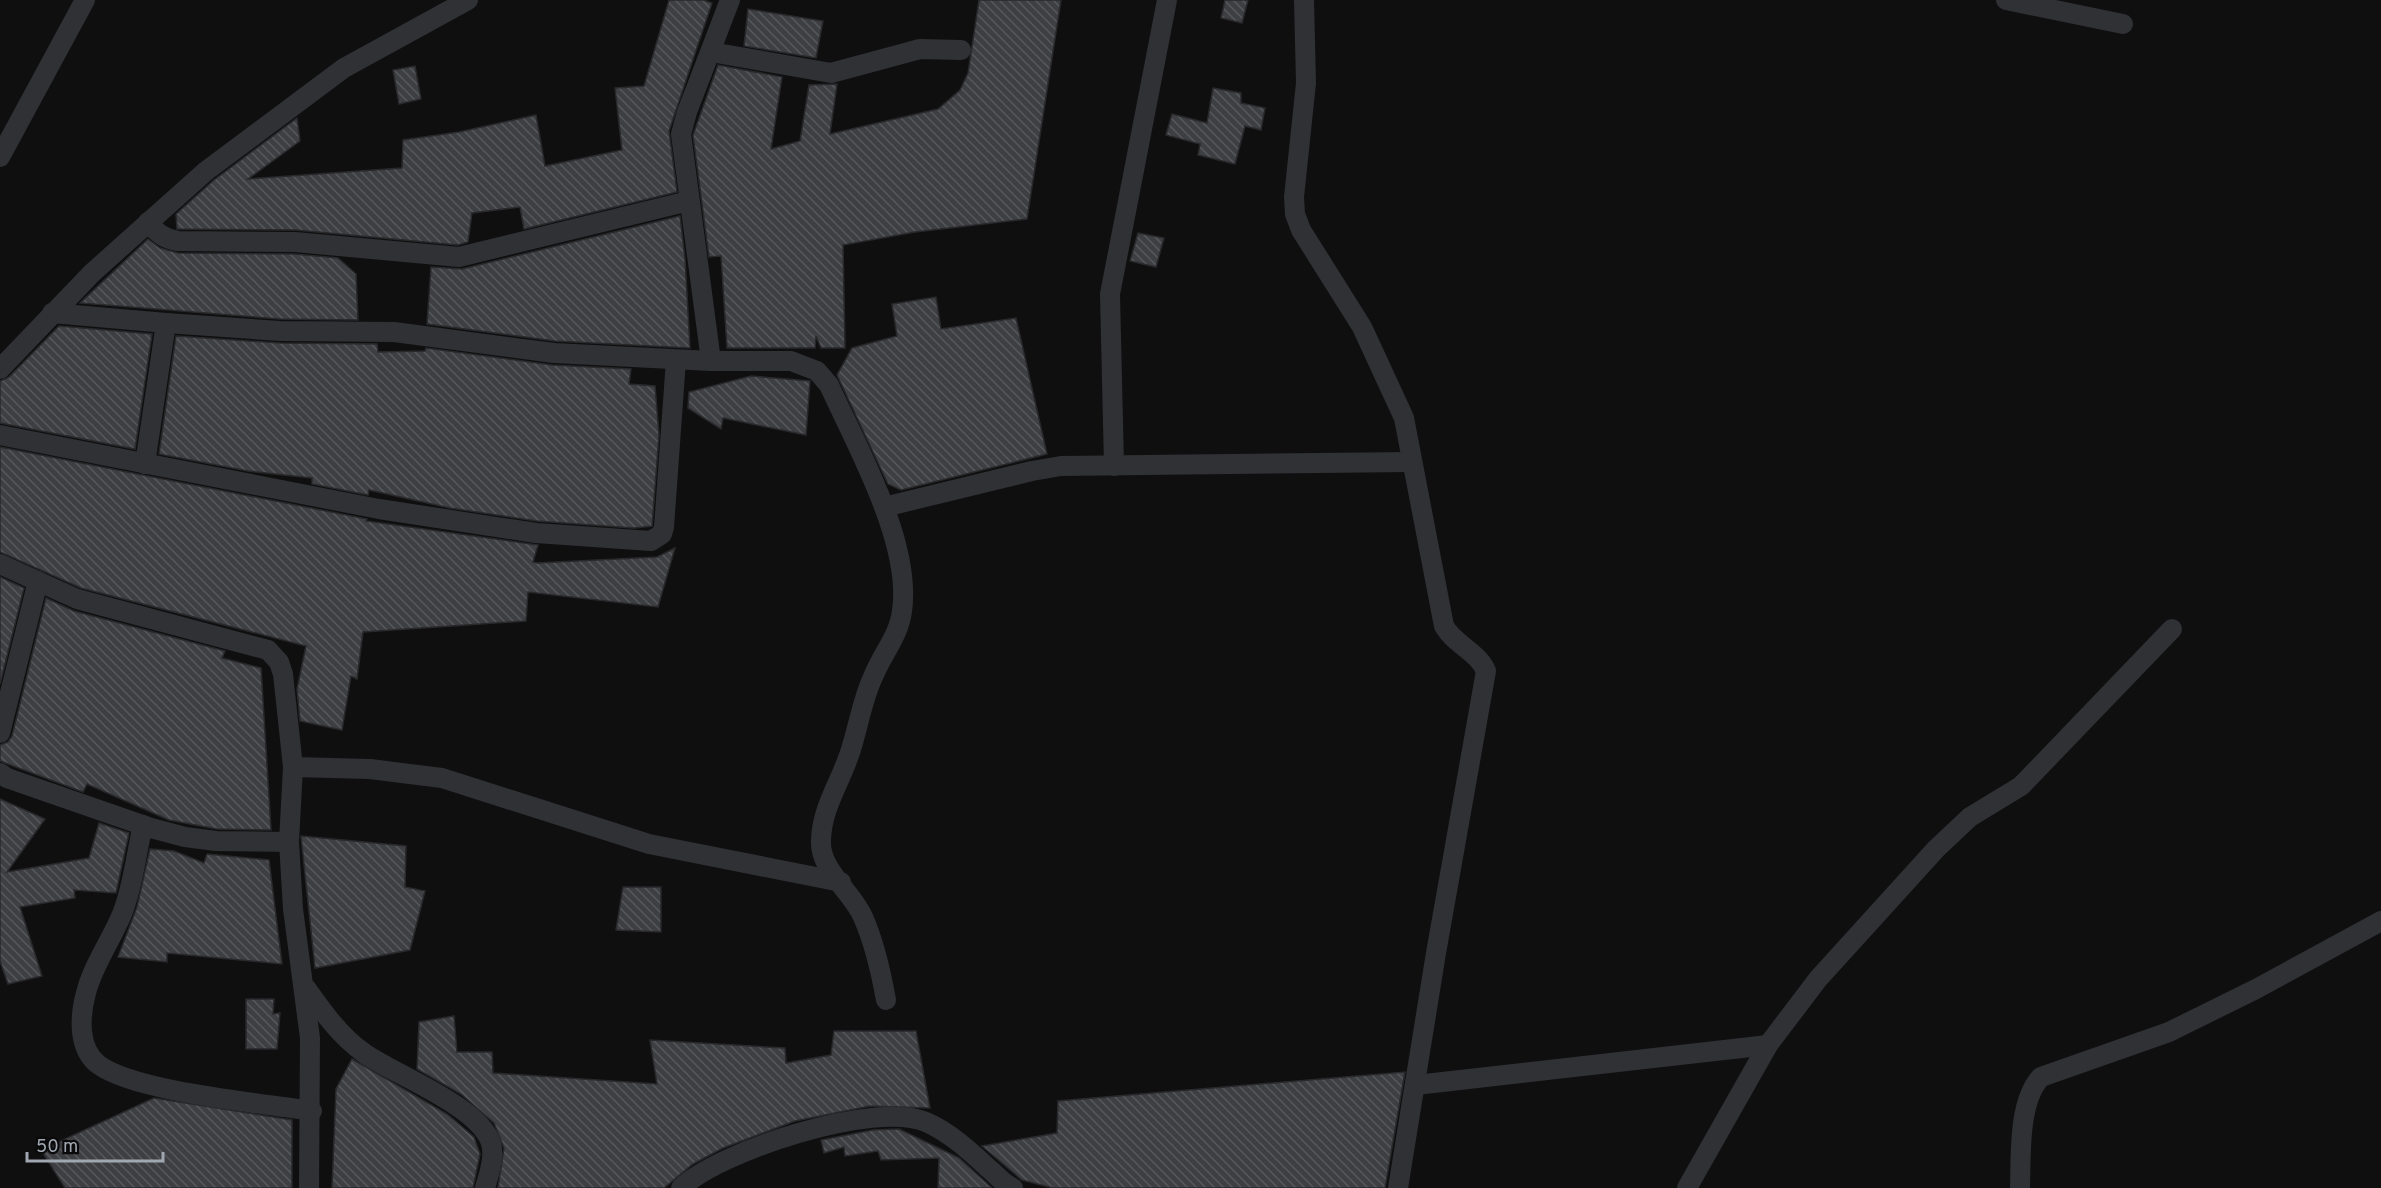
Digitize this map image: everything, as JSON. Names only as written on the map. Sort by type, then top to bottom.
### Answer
[{"type":"street","points":[[0,157],[86,0]]},
{"type":"street","points":[[0,369],[52,313],[148,222],[206,171],[344,68],[468,0]]},
{"type":"street","points":[[711,361],[689,201],[682,126],[730,0]]},
{"type":"street","points":[[1114,466],[1110,294],[1167,0]]},
{"type":"street","points":[[1304,0],[1306,83],[1294,197],[1295,214],[1301,230],[1362,327],[1404,418],[1444,626],[1448,633],[1482,662],[1486,671],[1436,953],[1398,1188]]},
{"type":"street","points":[[2006,0],[2123,24]]},
{"type":"street","points":[[711,52],[831,73],[920,49],[961,50]]},
{"type":"street","points":[[148,222],[162,236],[178,241],[295,242],[459,257],[689,201]]},
{"type":"street","points":[[52,313],[280,331],[394,332],[554,353],[676,360],[791,361],[817,371],[829,385],[884,507],[903,573],[902,611],[895,636],[873,677],[849,757],[823,815],[820,843],[824,862],[841,882],[862,916],[879,963],[886,1000]]},
{"type":"street","points":[[145,464],[166,323]]},
{"type":"street","points":[[0,435],[379,509],[525,531],[651,541],[662,534],[664,527],[676,360]]},
{"type":"street","points":[[884,507],[1061,466],[1411,462]]},
{"type":"street","points":[[0,564],[77,599],[268,650],[279,662],[283,674],[293,767],[289,842],[298,952],[310,1038],[312,1111],[309,1188]]},
{"type":"street","points":[[0,733],[38,582]]},
{"type":"street","points":[[1688,1188],[1768,1045],[1818,979],[1936,849],[1970,818],[2021,786],[2172,629]]},
{"type":"street","points":[[293,767],[370,770],[442,778],[649,844],[841,882]]},
{"type":"street","points":[[0,773],[7,778],[143,825],[185,837],[216,841],[289,842]]},
{"type":"street","points":[[143,825],[123,910],[86,993],[81,1019],[83,1039],[89,1054],[98,1065],[155,1086],[312,1111]]},
{"type":"street","points":[[2020,1188],[2026,1101],[2032,1086],[2041,1077],[2169,1032],[2256,989],[2381,921]]},
{"type":"street","points":[[303,984],[350,1043],[459,1108],[481,1127],[492,1150],[485,1188]]},
{"type":"street","points":[[1416,1085],[1768,1045]]},
{"type":"street","points":[[681,1188],[690,1179],[732,1157],[782,1136],[843,1123],[892,1117],[924,1121],[942,1131],[966,1148],[1012,1188]]},
{"type":"building","points":[[669,0],[703,0],[712,3],[669,131],[677,192],[524,229],[520,207],[472,213],[468,242],[458,245],[296,230],[177,229],[176,214],[214,180],[297,118],[300,141],[248,179],[402,168],[403,140],[459,132],[536,115],[545,166],[622,150],[615,88],[644,86]]},
{"type":"building","points":[[979,0],[1061,0],[1027,219],[915,232],[843,245],[845,348],[821,348],[816,336],[815,348],[727,348],[721,256],[709,257],[693,135],[718,65],[782,77],[771,149],[800,141],[809,85],[837,84],[830,134],[938,109],[960,90],[968,73]]},
{"type":"building","points":[[1225,0],[1248,0],[1242,23],[1221,18]]},
{"type":"building","points":[[748,9],[823,21],[816,58],[744,46]]},
{"type":"building","points":[[415,66],[421,99],[399,104],[393,70]]},
{"type":"building","points":[[1213,88],[1241,93],[1241,103],[1265,108],[1261,130],[1245,126],[1235,164],[1198,155],[1200,144],[1166,135],[1172,114],[1207,123]]},
{"type":"building","points":[[680,216],[690,348],[555,341],[427,324],[431,267],[462,269]]},
{"type":"building","points":[[1138,233],[1164,238],[1156,267],[1130,261]]},
{"type":"building","points":[[148,239],[160,248],[178,253],[294,254],[338,258],[356,274],[358,320],[280,319],[80,303]]},
{"type":"building","points":[[936,297],[941,329],[1016,318],[1047,454],[901,490],[888,484],[837,375],[852,348],[897,336],[892,304]]},
{"type":"building","points":[[59,326],[152,334],[135,449],[0,423],[0,381],[9,377]]},
{"type":"building","points":[[176,336],[280,343],[377,344],[378,352],[425,351],[426,348],[552,365],[631,369],[629,384],[655,386],[659,435],[652,526],[634,528],[537,521],[450,508],[369,490],[368,495],[312,484],[312,478],[248,471],[159,454]]},
{"type":"building","points":[[751,376],[810,381],[806,435],[723,418],[721,429],[688,408],[689,392]]},
{"type":"building","points":[[0,447],[367,519],[366,521],[538,545],[533,562],[537,563],[657,557],[675,548],[658,607],[528,592],[526,621],[363,632],[357,679],[351,676],[342,730],[300,721],[297,689],[306,646],[81,588],[0,552]]},
{"type":"building","points":[[0,577],[24,588],[0,684]]},
{"type":"building","points":[[46,598],[74,611],[225,651],[222,658],[261,668],[271,830],[217,829],[169,820],[87,784],[83,792],[0,761],[0,745],[8,742],[12,736]]},
{"type":"building","points":[[0,799],[45,819],[7,872],[89,858],[99,823],[129,833],[116,893],[74,890],[75,898],[20,907],[42,976],[8,984],[0,961]]},
{"type":"building","points":[[301,836],[406,846],[405,887],[425,891],[410,950],[315,968]]},
{"type":"building","points":[[150,849],[174,851],[204,863],[207,854],[269,860],[282,964],[167,953],[167,962],[118,957],[137,907]]},
{"type":"building","points":[[623,887],[661,887],[661,932],[616,930]]},
{"type":"building","points":[[246,999],[274,999],[273,1014],[280,1013],[277,1049],[246,1049]]},
{"type":"building","points":[[454,1016],[457,1052],[492,1052],[493,1073],[657,1084],[650,1040],[785,1048],[786,1063],[831,1055],[834,1031],[916,1031],[930,1108],[870,1106],[795,1121],[723,1148],[693,1164],[664,1188],[498,1188],[504,1148],[494,1123],[461,1094],[417,1069],[419,1022]]},
{"type":"building","points":[[352,1059],[447,1114],[474,1137],[480,1154],[473,1188],[332,1188],[336,1089]]},
{"type":"building","points":[[1405,1072],[1385,1188],[1053,1188],[1022,1180],[982,1146],[1057,1133],[1058,1101]]},
{"type":"building","points":[[154,1098],[292,1120],[292,1188],[65,1188],[41,1150]]},
{"type":"building","points":[[899,1129],[959,1158],[992,1188],[938,1188],[939,1158],[881,1160],[878,1151],[845,1156],[844,1147],[824,1153],[821,1140],[873,1130]]}]
